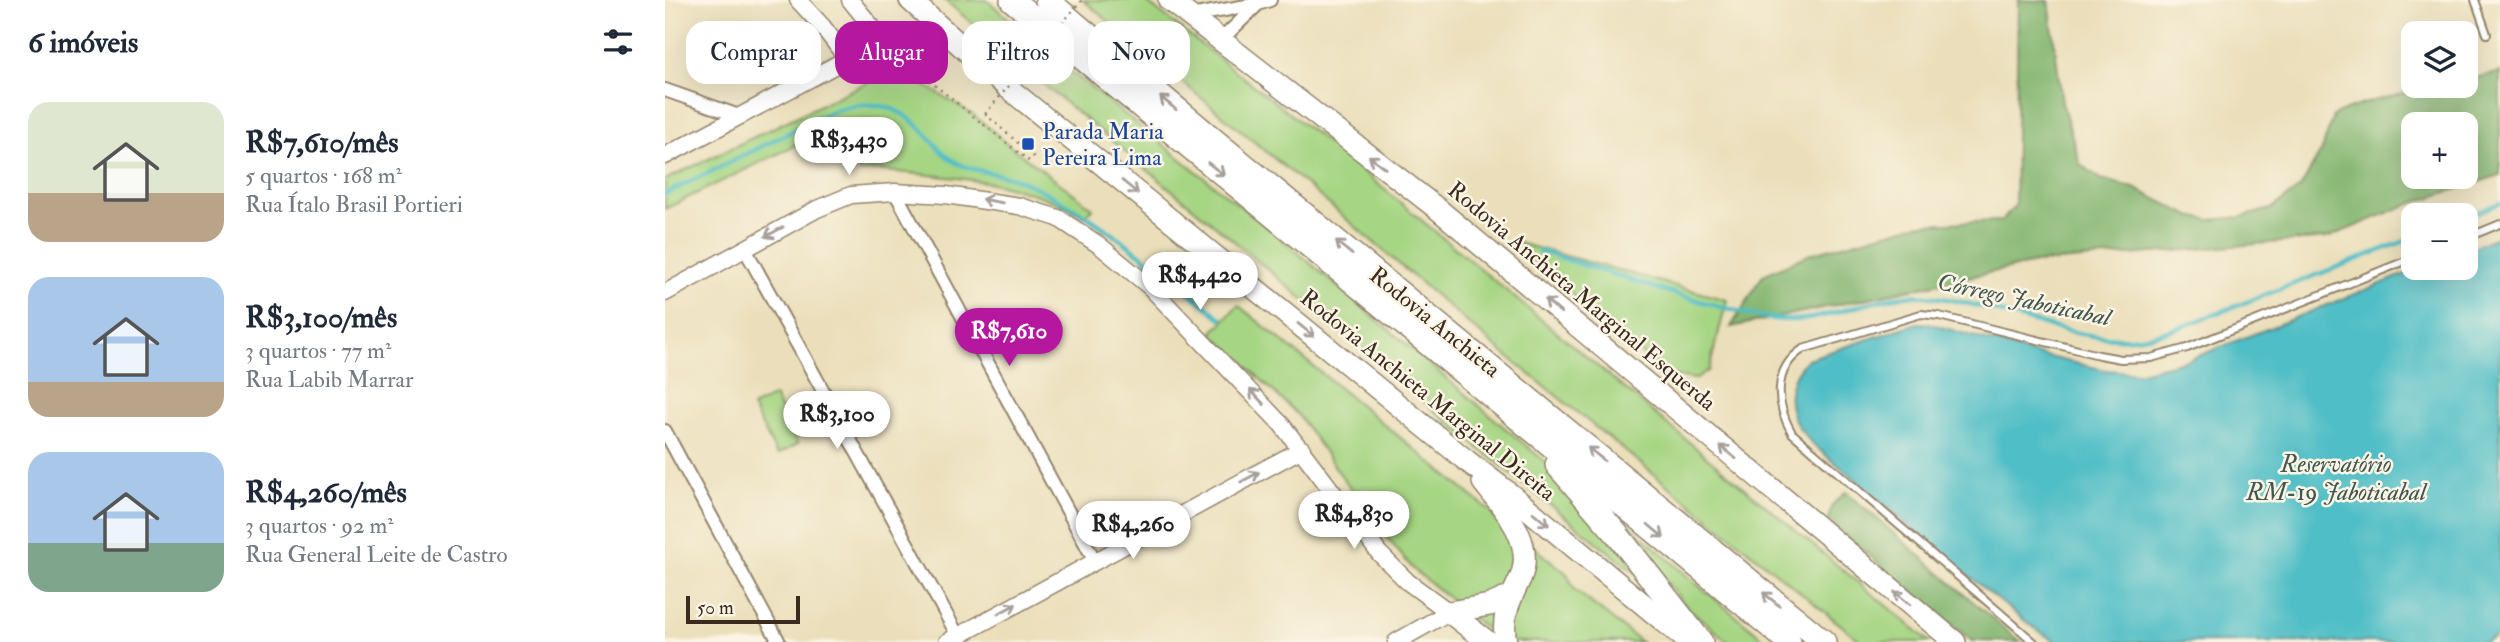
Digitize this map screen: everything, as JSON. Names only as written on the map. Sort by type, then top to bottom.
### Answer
[{"type":"highway","name":"Rodovia Anchieta Marginal Direita","points":[[910,0],[1026,103],[1689,642]]},
{"type":"highway","name":"Rodovia Anchieta","points":[[1012,0],[1789,642]]},
{"type":"highway","name":"Rodovia Anchieta","points":[[1047,0],[1236,159],[1824,642]]},
{"type":"highway","name":"Rodovia Anchieta Marginal Esquerda","points":[[1169,0],[1439,210],[1955,642]]},
{"type":"highway","points":[[1501,403],[1590,501],[1701,642]]},
{"type":"highway","points":[[1467,461],[1520,534],[1525,552],[1524,566],[1504,612],[1506,642]]},
{"type":"highway","points":[[1449,612],[1490,605],[1511,596]]},
{"type":"highway","points":[[1449,612],[1488,642]]},
{"type":"street","points":[[798,0],[835,43]]},
{"type":"street","points":[[850,0],[867,21]]},
{"type":"street","points":[[1190,16],[1264,2]]},
{"type":"street","points":[[1221,40],[1264,2]]},
{"type":"street","points":[[665,156],[835,67]]},
{"type":"street","points":[[665,90],[739,116]]},
{"type":"street","points":[[895,192],[1095,561]]},
{"type":"street","points":[[665,293],[834,200],[851,195],[895,192],[946,195],[1019,206],[1058,218],[1099,245],[1150,287],[1265,406],[1302,449],[1379,554],[1408,582],[1449,612],[1396,642]]},
{"type":"street","points":[[745,249],[953,639],[1302,449]]},
{"type":"street","points":[[665,431],[779,642]]},
{"type":"lane","points":[[2475,0],[2487,34]]},
{"type":"lane","points":[[2478,232],[2500,224]]},
{"type":"lane","points":[[2034,642],[1792,433],[1782,415],[1779,389],[1784,369],[1792,358],[1803,349],[1913,316],[1930,314],[2099,355],[2138,360],[2187,348],[2401,263]]},
{"type":"path","points":[[935,84],[1029,162],[1034,156],[985,114],[1082,0]]},
{"type":"green space","points":[[945,0],[987,0],[1011,21],[969,21]]},
{"type":"green space","points":[[1083,0],[1144,0],[1171,21],[1108,21]]},
{"type":"green space","points":[[2018,0],[2049,1],[2062,102],[2080,164],[2101,179],[2134,188],[2190,216],[2209,220],[2241,217],[2271,209],[2300,188],[2322,150],[2333,116],[2401,94],[2401,98],[2478,98],[2478,77],[2500,72],[2500,175],[2478,182],[2478,112],[2401,112],[2401,189],[2457,189],[2413,203],[2401,203],[2401,207],[2327,238],[2035,263],[1731,327],[1763,275],[1810,254],[1919,224],[2002,221],[2015,206]]},
{"type":"green space","points":[[1190,36],[1344,156],[1930,642],[1862,642],[1496,347],[1184,84],[1190,84]]},
{"type":"green space","points":[[1074,74],[1283,240],[1557,472],[1647,582],[1480,449],[1043,84],[1074,84]]},
{"type":"green space","points":[[864,84],[923,84],[975,116],[1015,150],[1093,208],[1084,217],[1035,194],[1009,187],[956,178],[875,170],[859,172],[846,144],[835,137],[818,134],[665,209],[665,180]]},
{"type":"green space","points":[[1511,241],[1727,300],[1709,370],[1695,379],[1665,374]]},
{"type":"green space","points":[[1238,305],[1567,574],[1575,590],[1641,642],[1513,642],[1490,632],[1413,569],[1375,523],[1298,415],[1212,333]]},
{"type":"green space","points":[[774,396],[798,444],[777,455],[752,407]]},
{"type":"green space","points":[[1846,492],[2021,642],[1972,641],[1828,521],[1832,505]]},
{"type":"green space","points":[[1595,494],[1693,581],[1768,642],[1728,642],[1686,606]]},
{"type":"water","name":"Reservatório RM-19 Jaboticabal","points":[[2500,236],[2500,635],[2484,642],[2057,642],[1992,595],[1807,438],[1796,422],[1790,405],[1793,380],[1808,359],[1918,323],[1931,324],[2031,353],[2105,370],[2137,373],[2188,360],[2401,276],[2401,280],[2478,280],[2478,245]]},
{"type":"waterway","name":"Córrego Jaboticabal","points":[[665,194],[835,110],[862,105],[885,107],[906,116],[944,154],[957,163],[1016,179],[1076,209],[1151,262],[1221,318]]},
{"type":"waterway","name":"Córrego Jaboticabal","points":[[2478,212],[2500,203]]},
{"type":"waterway","name":"Córrego Jaboticabal","points":[[1539,251],[1699,301],[1772,319],[1806,319],[1891,298],[1925,296],[1949,299],[2092,336],[2133,338],[2184,326],[2401,243]]},
{"type":"place","name":"Parada Maria Pereira Lima","points":[[1028,144]]}]
